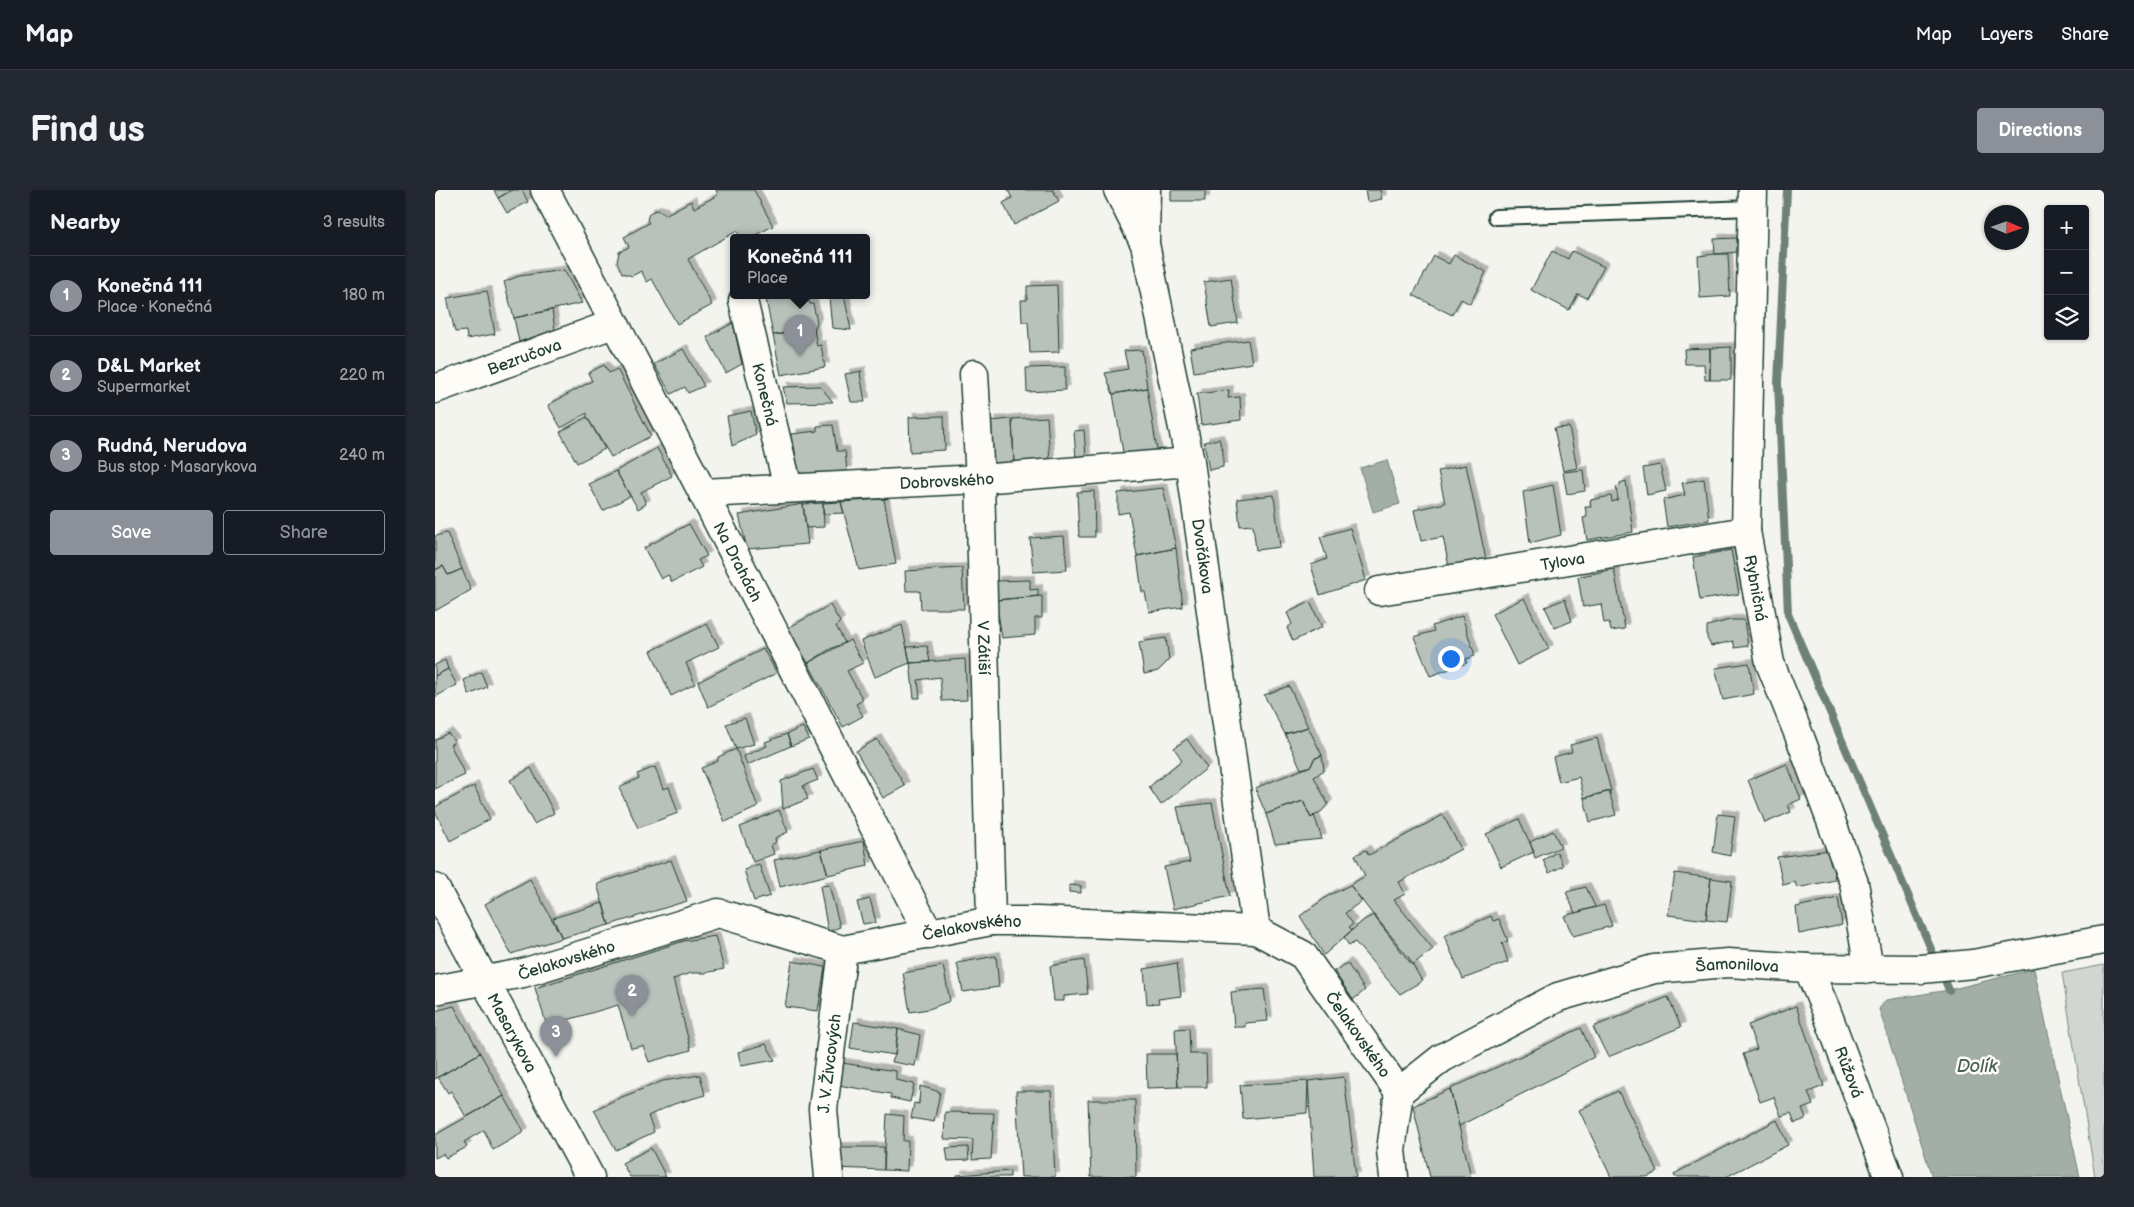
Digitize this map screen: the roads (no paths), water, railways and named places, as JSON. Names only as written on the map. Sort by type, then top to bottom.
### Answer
[{"type":"street","name":"Na Drahách","points":[[545,190],[929,934]]},
{"type":"street","name":"Dvořákova","points":[[1118,190],[1145,244],[1190,462],[1256,930]]},
{"type":"street","points":[[1145,244],[1146,190]]},
{"type":"street","name":"Rybničná","points":[[1753,199],[1746,531],[1769,663],[1801,740],[1854,883],[1869,969]]},
{"type":"street","name":"Konečná","points":[[743,301],[787,488]]},
{"type":"street","name":"Bezručova","points":[[435,389],[613,324]]},
{"type":"street","name":"V Zátiší","points":[[974,374],[980,479],[991,921]]},
{"type":"street","name":"Dobrovského","points":[[703,493],[980,479],[1190,462]]},
{"type":"street","name":"Tylova","points":[[1379,590],[1746,531]]},
{"type":"street","name":"Masarykova","points":[[435,888],[591,1177]]},
{"type":"street","name":"Čelakovského","points":[[435,990],[484,979],[523,973],[718,913],[843,950],[991,921],[1037,920],[1256,930],[1303,955],[1399,1092]]},
{"type":"street","name":"Šamonilova","points":[[1399,1092],[1442,1058],[1559,997],[1655,969],[1728,963],[1808,968],[1921,970],[1973,964],[2104,940]]},
{"type":"street","name":"J. V. Živcových","points":[[829,1177],[823,1109],[843,950]]},
{"type":"street","name":"Růžová","points":[[1808,968],[1826,1010],[1889,1177]]},
{"type":"street","points":[[1394,1177],[1391,1150],[1399,1092]]},
{"type":"lane","points":[[1497,217],[1753,199]]},
{"type":"water","points":[[1387,460],[1400,504],[1373,512],[1360,468]]},
{"type":"water","name":"Dolík","points":[[2034,969],[2080,1177],[1932,1177],[1879,1009],[1886,1000],[1949,990]]},
{"type":"waterway","points":[[1787,190],[1778,383],[1788,614],[1937,963]]},
{"type":"waterway","points":[[1942,973],[1949,990]]},
{"type":"place","name":"Konečná 111","points":[[800,356]]},
{"type":"place","name":"D&L Market","points":[[632,1016]]},
{"type":"place","name":"Rudná, Nerudova","points":[[556,1057]]}]
